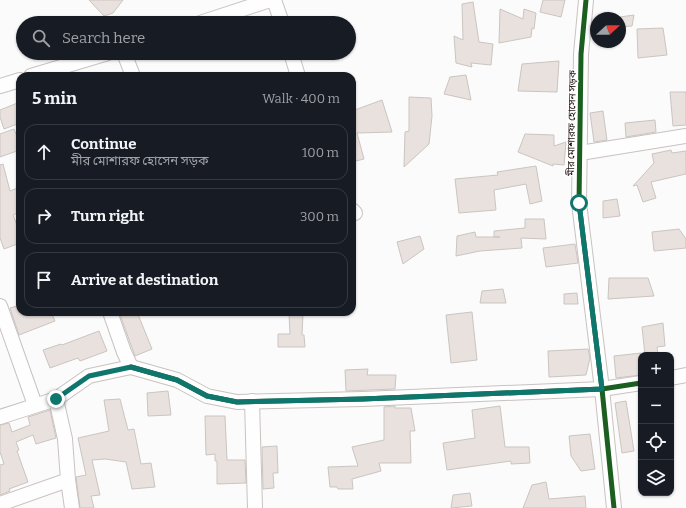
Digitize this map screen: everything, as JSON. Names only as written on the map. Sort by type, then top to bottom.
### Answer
[{"type":"street","points":[[212,16],[230,6],[270,0]]},
{"type":"street","points":[[274,0],[280,16]]},
{"type":"street","name":"মীর মোশারফ হোসেন সড়ক","points":[[586,0],[581,54],[579,203],[602,389],[614,508]]},
{"type":"street","points":[[44,72],[85,60]]},
{"type":"street","points":[[126,60],[131,72]]},
{"type":"street","points":[[293,60],[297,72]]},
{"type":"street","points":[[0,86],[16,81]]},
{"type":"street","points":[[580,153],[686,136]]},
{"type":"street","points":[[1,309],[35,405]]},
{"type":"street","points":[[111,316],[131,367]]},
{"type":"street","points":[[0,417],[56,399],[89,376],[131,367],[177,380],[207,396],[237,402],[363,399],[602,389],[638,383]]},
{"type":"street","points":[[674,377],[686,375]]},
{"type":"street","points":[[56,399],[65,439],[72,508]]},
{"type":"street","points":[[252,401],[255,508]]},
{"type":"street","points":[[0,504],[68,480]]},
{"type":"building","points":[[89,0],[123,0],[113,13],[104,16]]},
{"type":"building","points":[[543,0],[565,0],[561,17],[540,12]]},
{"type":"building","points":[[473,2],[479,42],[493,44],[491,65],[471,63],[472,67],[456,63],[454,36],[463,40],[462,4]]},
{"type":"building","points":[[500,9],[523,19],[524,9],[536,13],[534,29],[532,28],[531,37],[499,43]]},
{"type":"building","points":[[634,15],[632,26],[626,26],[626,16]]},
{"type":"building","points":[[663,28],[667,55],[638,58],[637,29]]},
{"type":"building","points":[[559,61],[557,92],[518,91],[522,64]]},
{"type":"building","points":[[466,75],[471,100],[444,94],[450,77]]},
{"type":"building","points":[[670,92],[686,92],[686,125],[673,126]]},
{"type":"building","points":[[409,97],[431,98],[432,116],[429,144],[404,167],[405,132],[409,131]]},
{"type":"building","points":[[382,100],[392,132],[357,133],[364,159],[356,161],[356,110]]},
{"type":"building","points":[[16,104],[16,124],[4,129],[0,117],[0,110]]},
{"type":"building","points":[[603,111],[607,140],[594,142],[590,113]]},
{"type":"building","points":[[655,120],[656,132],[626,137],[625,123]]},
{"type":"building","points":[[14,129],[16,134],[16,151],[0,157],[0,134]]},
{"type":"building","points":[[525,134],[554,135],[554,146],[566,142],[564,165],[553,164],[553,166],[518,152]]},
{"type":"building","points":[[671,150],[672,153],[686,151],[686,174],[651,182],[656,198],[643,202],[637,185],[633,186],[654,163],[652,154]]},
{"type":"building","points":[[3,164],[10,191],[16,189],[16,214],[13,215],[16,223],[16,244],[4,249],[0,238],[0,165]]},
{"type":"building","points":[[536,166],[542,201],[530,204],[526,184],[494,190],[496,210],[459,213],[455,179],[498,175],[497,172]]},
{"type":"building","points":[[617,199],[620,216],[603,218],[603,201]]},
{"type":"building","points":[[525,219],[544,219],[546,239],[521,238],[522,248],[480,251],[456,256],[457,236],[475,232],[476,237],[494,237],[494,231],[525,228]]},
{"type":"building","points":[[679,229],[686,239],[686,248],[654,251],[652,232]]},
{"type":"building","points":[[420,236],[424,249],[403,264],[397,242]]},
{"type":"building","points":[[575,244],[578,263],[546,267],[543,248]]},
{"type":"building","points":[[609,278],[648,278],[654,296],[608,299]]},
{"type":"building","points":[[503,289],[506,303],[480,303],[482,291]]},
{"type":"building","points":[[577,293],[578,304],[564,304],[564,294]]},
{"type":"building","points":[[16,306],[16,316],[53,316],[55,321],[19,335],[10,308]]},
{"type":"building","points":[[472,312],[477,360],[451,363],[446,315]]},
{"type":"building","points":[[120,316],[139,316],[152,349],[135,356]]},
{"type":"building","points":[[289,316],[303,316],[302,335],[304,335],[305,347],[278,347],[278,334],[290,334]]},
{"type":"building","points":[[663,323],[665,346],[657,347],[658,352],[645,352],[642,327]]},
{"type":"building","points":[[99,331],[107,351],[80,361],[78,358],[50,368],[43,350],[61,344],[62,345]]},
{"type":"building","points":[[588,349],[590,358],[586,375],[549,377],[548,351]]},
{"type":"building","points":[[638,353],[638,375],[616,378],[614,356]]},
{"type":"building","points":[[368,369],[367,375],[396,375],[395,389],[346,391],[345,370]]},
{"type":"building","points":[[168,391],[171,415],[148,416],[147,393]]},
{"type":"building","points":[[120,399],[128,430],[134,429],[141,464],[151,463],[155,487],[132,489],[126,462],[105,459],[92,460],[100,495],[91,496],[94,508],[80,508],[76,477],[86,475],[78,438],[109,431],[104,400]]},
{"type":"building","points":[[626,401],[634,451],[622,453],[615,403]]},
{"type":"building","points":[[395,406],[395,408],[411,408],[415,431],[410,431],[411,463],[379,463],[381,471],[352,479],[353,489],[338,489],[337,487],[330,487],[328,467],[358,466],[352,447],[384,440],[384,407]]},
{"type":"building","points":[[500,406],[505,447],[529,447],[530,463],[511,464],[511,461],[447,470],[443,443],[475,438],[472,410]]},
{"type":"building","points":[[50,410],[56,438],[36,444],[33,435],[16,442],[19,450],[17,451],[28,482],[9,489],[10,491],[0,495],[0,465],[4,464],[0,452],[0,425],[9,423],[12,432],[30,425],[28,417]]},
{"type":"building","points":[[205,416],[225,416],[227,460],[245,460],[246,483],[217,484],[217,461],[215,461],[215,454],[206,455]]},
{"type":"building","points":[[590,434],[595,469],[581,471],[571,456],[569,436]]},
{"type":"building","points":[[277,446],[278,473],[273,473],[274,488],[263,489],[262,447]]},
{"type":"building","points":[[546,482],[549,499],[585,496],[586,508],[523,508],[532,485]]},
{"type":"building","points":[[470,493],[472,506],[451,508],[453,495]]},
{"type":"cycle path","points":[[586,0],[581,54],[579,203],[602,389],[614,508]]},
{"type":"cycle path","points":[[131,367],[177,380],[207,396],[237,402],[363,399],[602,389],[638,383]]},
{"type":"route","points":[[56,399],[89,376],[131,367],[177,380],[207,396],[237,402],[363,399],[602,389],[579,203]]}]
